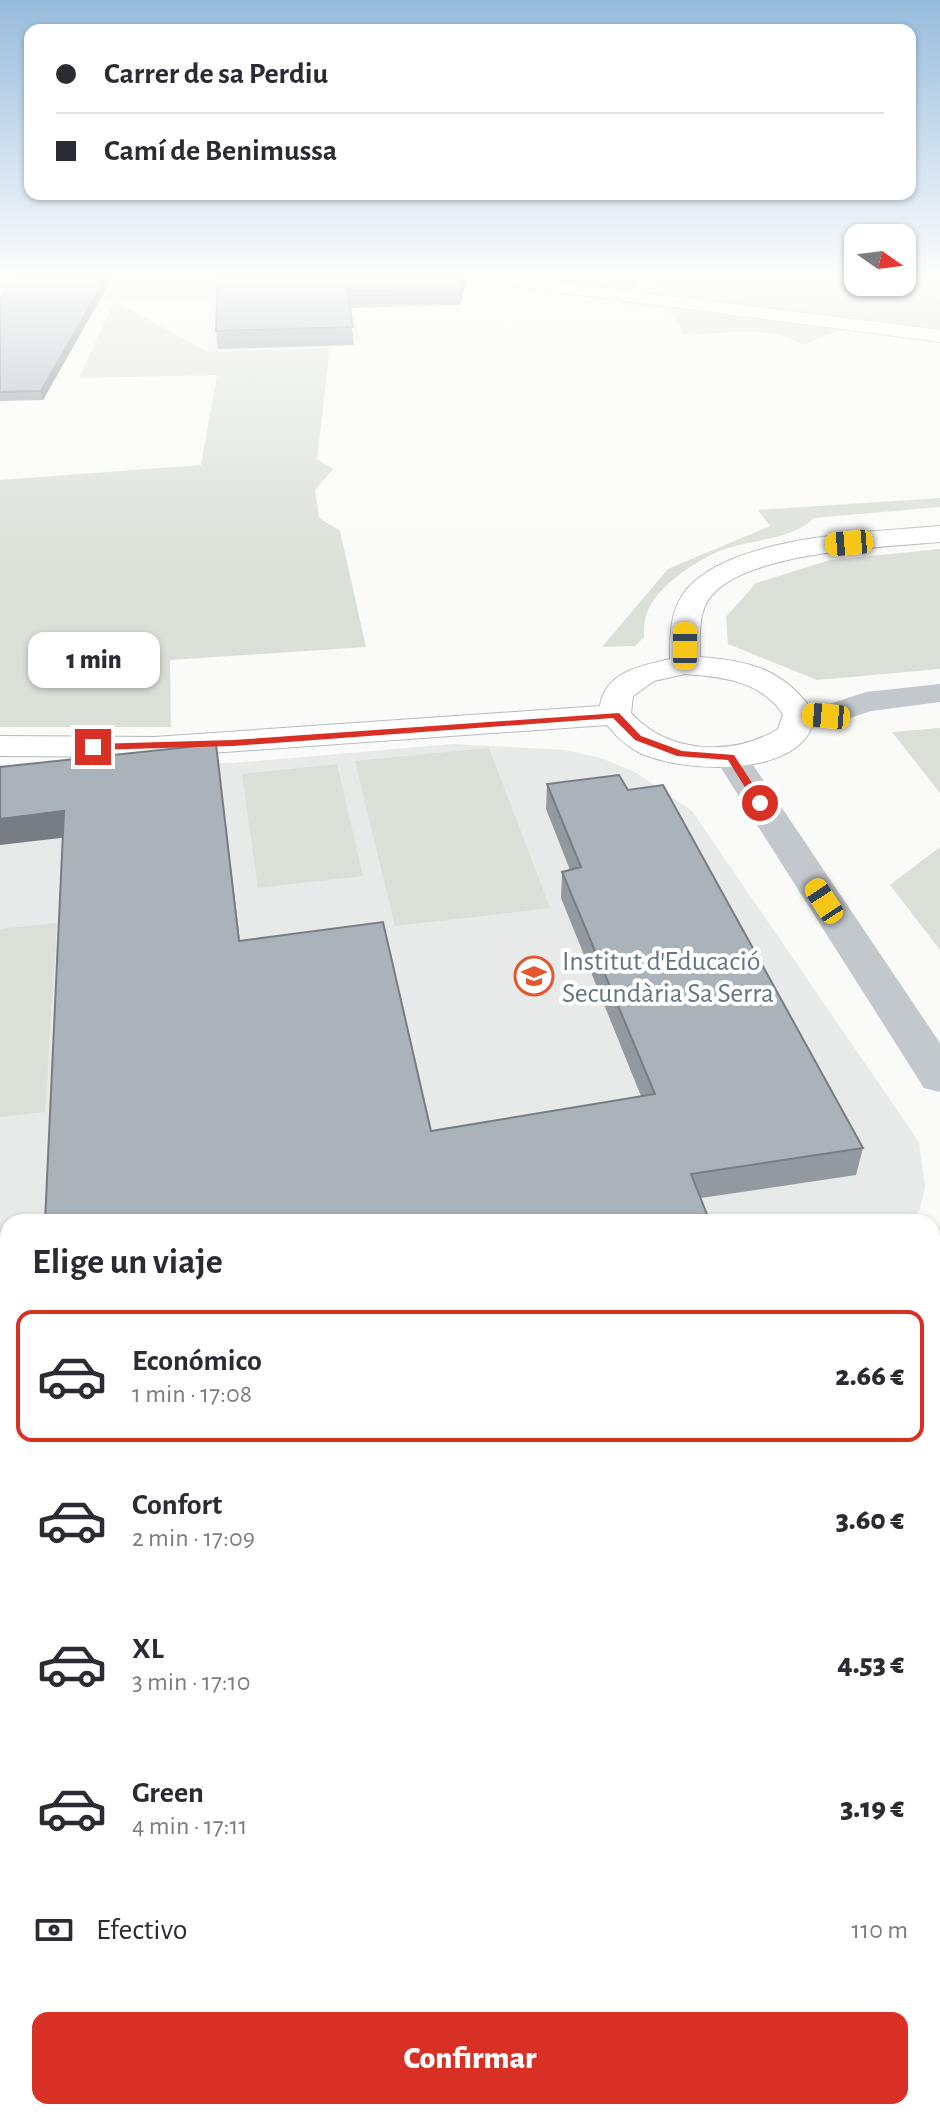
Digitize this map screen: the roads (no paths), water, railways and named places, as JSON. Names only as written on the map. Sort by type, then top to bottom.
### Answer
[{"type":"street","points":[[685,665],[687,618],[698,594],[723,574],[774,555],[819,546],[940,534]]},
{"type":"street","points":[[0,746],[155,747],[615,715],[638,738],[680,754],[731,757],[769,749],[793,733],[799,714],[788,694],[761,677],[724,667],[685,665],[644,674],[618,692],[615,715]]},
{"type":"street","points":[[799,714],[826,716],[866,702],[940,693]]},
{"type":"street","points":[[731,757],[940,1077]]},
{"type":"place","name":"Institut d'Educació Secundària Sa Serra","points":[[534,976]]}]
